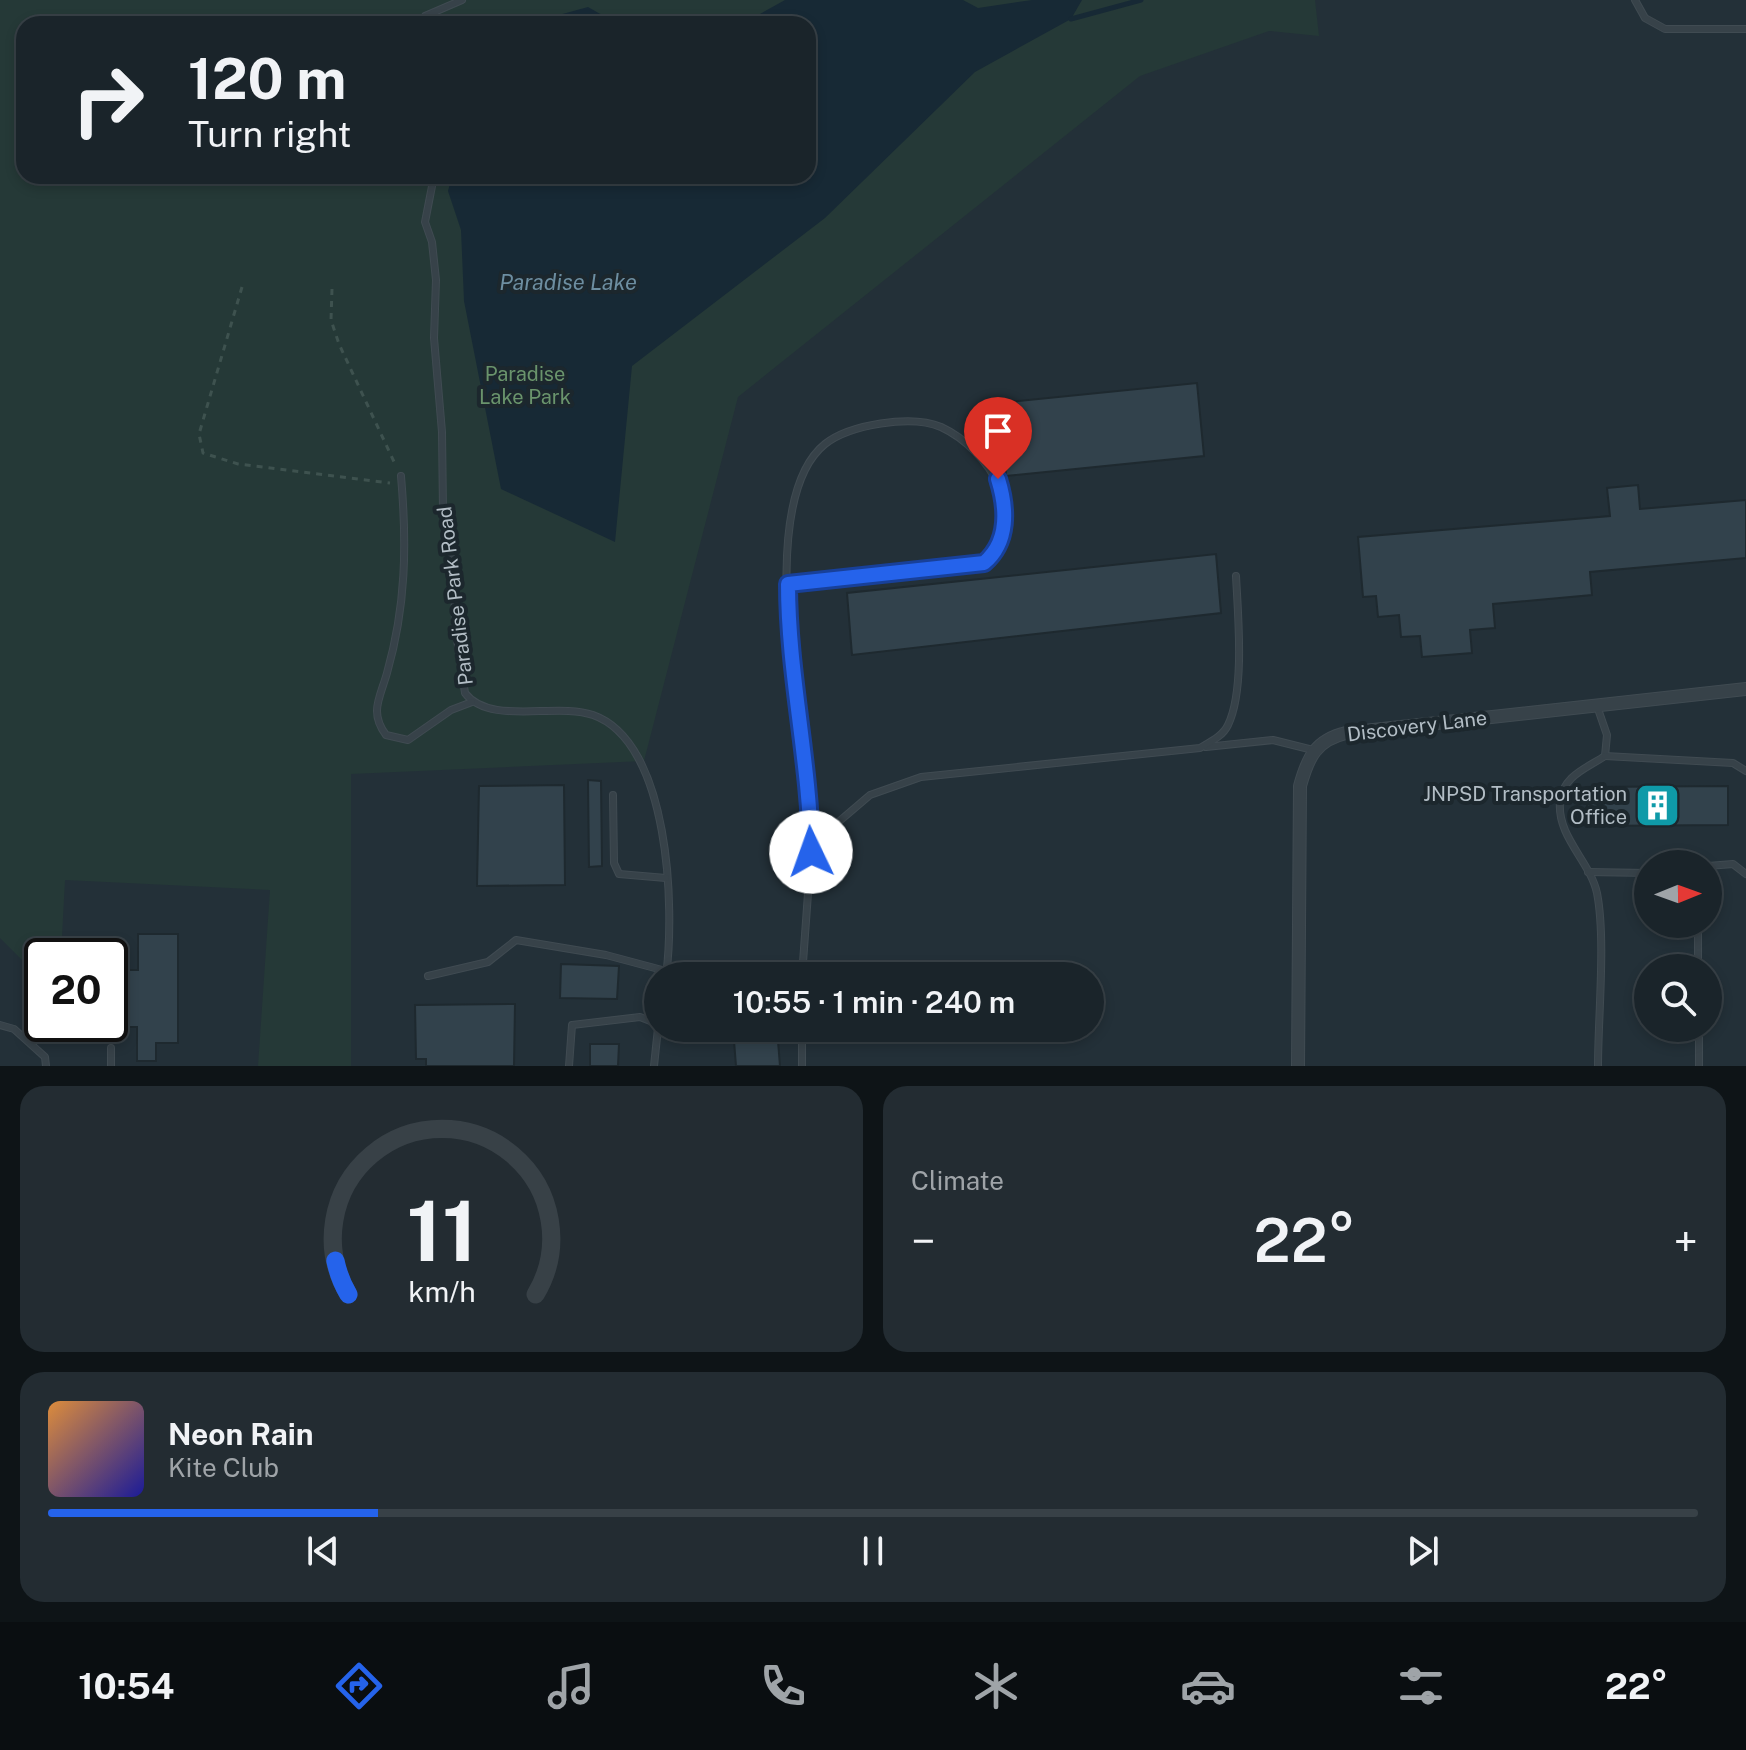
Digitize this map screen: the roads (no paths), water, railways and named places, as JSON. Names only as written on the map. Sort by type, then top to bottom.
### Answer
[{"type":"street","name":"Discovery Lane","points":[[1313,750],[1323,741],[1346,733],[1746,689]]},
{"type":"street","points":[[1298,1066],[1300,786],[1313,750]]},
{"type":"lane","points":[[425,16],[462,0]]},
{"type":"lane","points":[[1635,0],[1645,18],[1665,29],[1746,29]]},
{"type":"lane","name":"Paradise Park Road","points":[[432,184],[425,222],[432,242],[436,280],[434,338],[442,432],[443,511],[454,568],[455,626],[465,693],[472,702],[490,710],[583,712],[615,729],[644,761],[660,818],[671,931],[667,962]]},
{"type":"lane","points":[[788,584],[984,563],[996,553],[1002,534],[1004,499],[998,479],[987,462],[940,426],[903,422],[848,430],[823,445],[806,466],[790,514],[788,584],[788,640],[805,768],[811,852],[803,962]]},
{"type":"lane","points":[[401,476],[406,552],[404,597],[398,633],[375,706],[376,722],[386,735],[408,740],[451,710],[472,702]]},
{"type":"lane","points":[[1200,748],[1222,733],[1232,711],[1236,688],[1236,576]]},
{"type":"lane","points":[[1597,706],[1607,735],[1605,756]]},
{"type":"lane","points":[[811,852],[829,830],[870,795],[921,777],[1273,740],[1313,750]]},
{"type":"lane","points":[[1598,1066],[1599,924],[1596,892],[1566,829],[1560,802],[1565,784],[1575,774],[1605,756],[1733,763],[1746,771]]},
{"type":"lane","points":[[613,795],[614,863],[619,874],[666,878]]},
{"type":"lane","points":[[1722,865],[1733,864],[1745,870]]},
{"type":"lane","points":[[1588,872],[1634,873]]},
{"type":"lane","points":[[428,976],[488,962],[516,940],[606,955],[644,966]]},
{"type":"lane","points":[[569,1066],[572,1025],[644,1019]]},
{"type":"lane","points":[[0,1025],[14,1029],[45,1057],[46,1066]]},
{"type":"lane","points":[[654,1066],[656,1042]]},
{"type":"lane","points":[[802,1042],[802,1066]]},
{"type":"lane","points":[[1699,1042],[1699,1066]]},
{"type":"lane","points":[[111,1048],[111,1066]]},
{"type":"water","name":"Paradise Lake","points":[[785,0],[963,0],[978,8],[1032,0],[1082,0],[1071,19],[975,72],[825,218],[632,366],[615,542],[501,489],[464,301],[461,230],[448,191],[450,184],[816,184],[816,16],[756,16]]},
{"type":"water","points":[[588,7],[604,16],[555,16]]},
{"type":"waterway","points":[[1071,19],[1141,0]]},
{"type":"place","name":"JNPSD Transportation Office","points":[[1658,806]]},
{"type":"park label","name":"Paradise Lake Park","points":[[525,386]]}]
